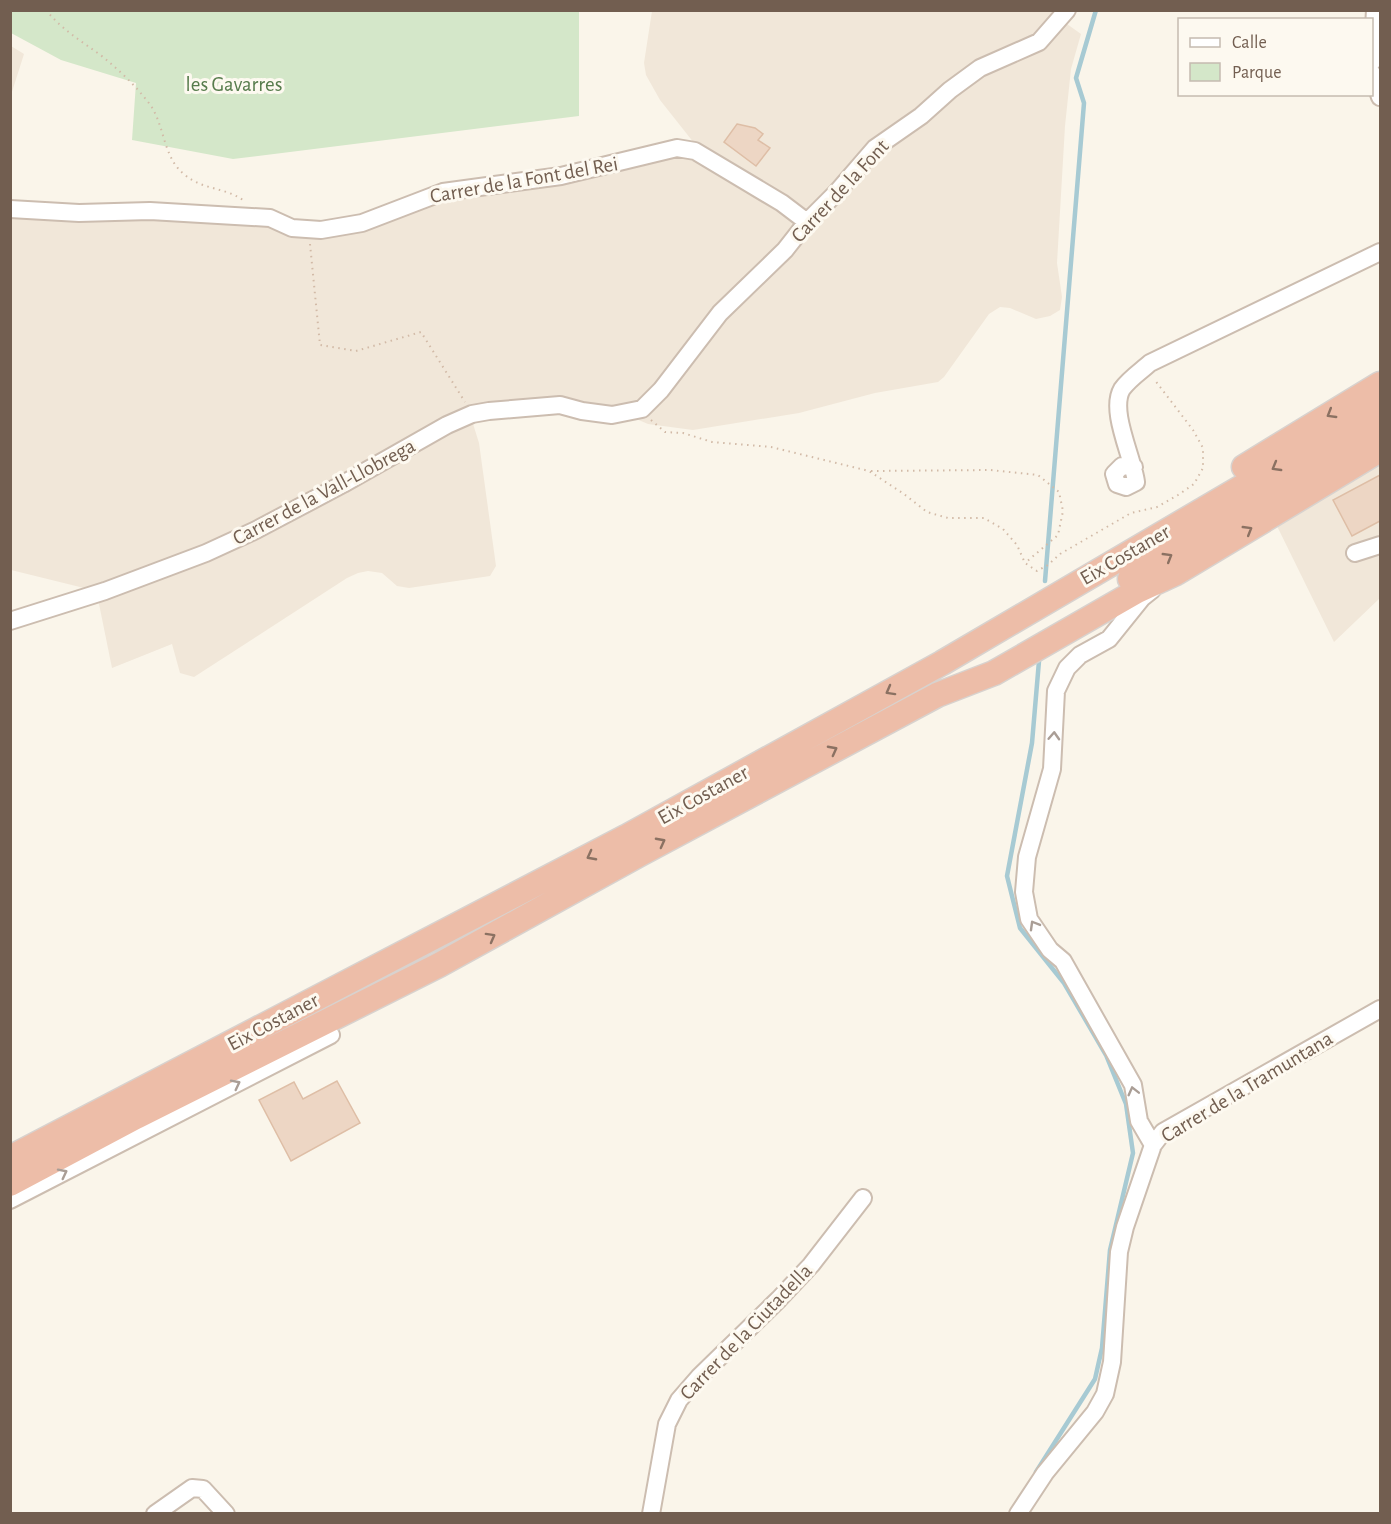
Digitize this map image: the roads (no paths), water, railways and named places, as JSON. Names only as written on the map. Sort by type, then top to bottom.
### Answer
[{"type":"highway","points":[[942,663],[962,640],[1197,501],[1244,467],[1380,384]]},
{"type":"highway","name":"Eix Costaner","points":[[10,1158],[557,873],[942,663],[1380,406]]},
{"type":"highway","name":"Eix Costaner","points":[[937,695],[1380,429]]},
{"type":"highway","points":[[10,1184],[136,1117],[440,965],[660,843],[937,695],[994,673],[1137,591],[1176,573],[1380,450]]},
{"type":"highway","points":[[10,1146],[471,909],[557,873]]},
{"type":"highway","points":[[332,1035],[440,965]]},
{"type":"street","name":"Carrer de la Font","points":[[642,408],[661,390],[720,313],[785,250],[807,222],[875,148],[921,116],[950,90],[980,68],[1039,42],[1067,10]]},
{"type":"street","points":[[1373,36],[1375,10]]},
{"type":"street","points":[[1373,78],[1380,97]]},
{"type":"street","name":"Carrer de la Font del Rei","points":[[10,209],[79,213],[150,211],[270,218],[292,228],[321,230],[362,223],[443,192],[561,176],[677,148],[695,151],[782,203],[807,222]]},
{"type":"street","points":[[1134,467],[1117,410],[1122,390],[1150,363],[1380,252]]},
{"type":"street","name":"Carrer de la Vall-Llobrega","points":[[10,621],[105,591],[206,554],[256,530],[447,425],[472,414],[560,405],[612,415],[642,408]]},
{"type":"street","points":[[1355,553],[1380,545]]},
{"type":"street","points":[[1153,1145],[1139,1121],[1133,1085],[1062,961],[1050,950],[1029,919],[1024,892],[1027,857],[1053,769],[1056,691],[1067,668],[1080,655],[1109,639],[1142,598],[1176,573]]},
{"type":"street","name":"Carrer de la Tramuntana","points":[[1018,1514],[1046,1473],[1095,1413],[1105,1394],[1112,1362],[1119,1252],[1125,1227],[1153,1145],[1164,1132],[1380,1009]]},
{"type":"street","points":[[10,1200],[332,1035]]},
{"type":"street","name":"Carrer de la Ciutadella","points":[[651,1514],[667,1424],[678,1400],[811,1265],[863,1198]]},
{"type":"street","points":[[155,1514],[192,1488],[203,1489],[225,1514]]},
{"type":"waterway","points":[[1045,581],[1084,103],[1076,78],[1096,10]]},
{"type":"waterway","points":[[1036,1472],[1095,1379],[1102,1348],[1110,1250],[1133,1153],[1126,1104],[1106,1055],[1064,983],[1020,928],[1007,876],[1032,743],[1039,661]]},
{"type":"park label","name":"les Gavarres","points":[[234,84]]}]
